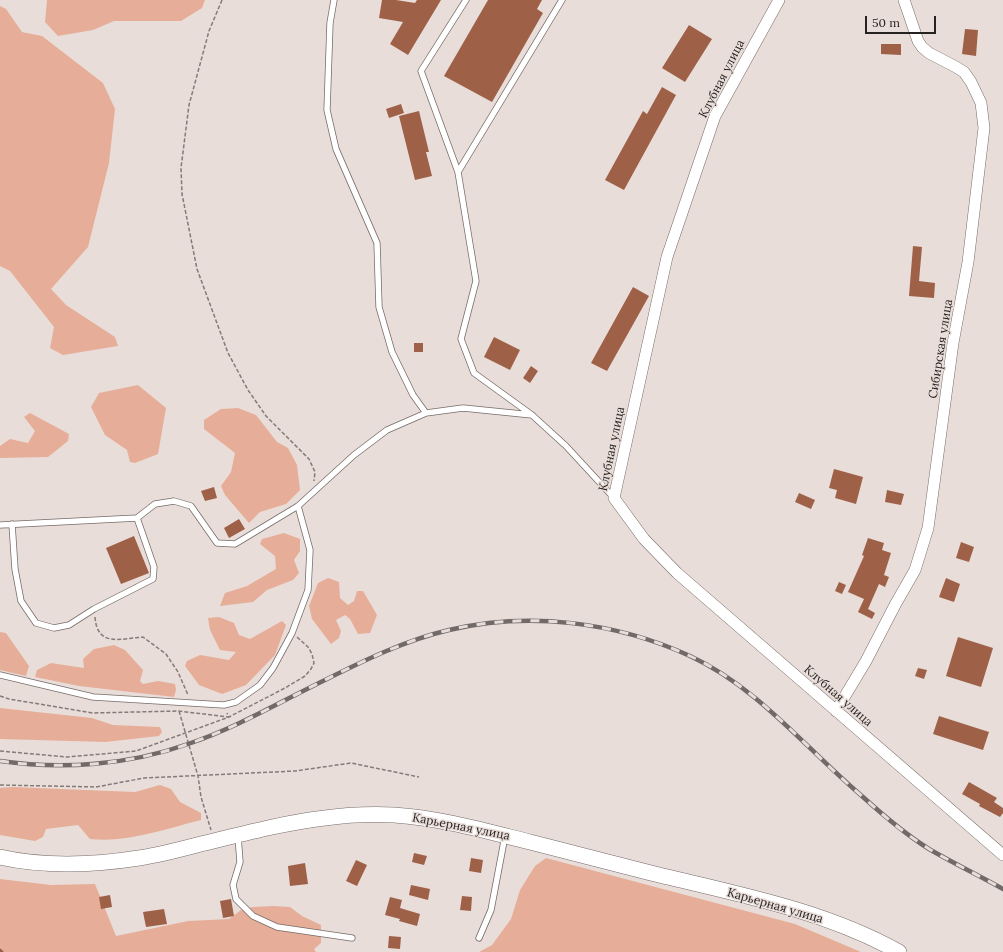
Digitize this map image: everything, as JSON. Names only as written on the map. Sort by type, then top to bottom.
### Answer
[{"type":"main road","name":"Карьерная улица","points":[[5,858],[62,864],[114,861],[163,854],[238,835],[323,818],[366,814],[393,815],[452,823],[793,909],[860,933],[899,952]]},
{"type":"street","name":"Клубная улица","points":[[779,0],[715,116],[667,257],[614,498],[644,539],[677,573],[1003,855]]},
{"type":"street","name":"Сибирская улица","points":[[836,711],[866,661],[915,570],[928,528],[953,343],[968,262],[984,128],[980,103],[971,82],[964,72],[933,55],[922,47],[915,33],[904,0]]},
{"type":"lane","points":[[334,0],[330,23],[327,110],[336,149],[377,243],[379,307],[392,352],[413,395],[426,413]]},
{"type":"lane","points":[[466,0],[421,71],[458,172],[476,281],[461,339],[474,373],[532,415],[566,446],[614,498]]},
{"type":"lane","points":[[458,172],[562,0]]},
{"type":"lane","points":[[0,525],[136,518],[155,504],[174,501],[192,506],[217,543],[235,544],[298,506],[354,455],[387,430],[426,413],[463,408],[532,415]]},
{"type":"lane","points":[[0,675],[93,697],[193,704],[224,705],[236,702],[260,685],[274,668],[292,634],[308,590],[310,550],[298,506]]},
{"type":"lane","points":[[12,524],[15,569],[21,601],[36,623],[54,628],[69,625],[94,609],[153,579],[154,567],[136,518]]},
{"type":"lane","points":[[238,835],[240,862],[233,885],[236,899],[253,916],[277,927],[352,938]]},
{"type":"lane","points":[[479,938],[491,910],[505,836]]},
{"type":"path","points":[[222,0],[209,31],[189,105],[181,168],[182,194],[197,269],[228,354],[248,390],[266,416],[310,459],[315,472],[314,491]]},
{"type":"path","points":[[94,609],[96,628],[102,636],[113,640],[143,637],[166,654],[178,672],[193,704],[178,711]]},
{"type":"path","points":[[0,751],[67,758],[136,751],[229,717],[285,688],[305,676],[311,669],[314,663],[312,654],[303,641],[292,634]]},
{"type":"path","points":[[0,696],[9,699],[93,714],[178,711],[229,717]]},
{"type":"path","points":[[178,711],[198,776],[201,797],[214,841]]},
{"type":"path","points":[[0,785],[96,787],[144,778],[295,771],[351,763],[419,777]]},
{"type":"shaded area","points":[[47,0],[205,0],[202,8],[181,21],[114,21],[93,30],[58,36],[45,22]]},
{"type":"shaded area","points":[[0,6],[6,9],[22,32],[42,36],[103,83],[115,109],[109,163],[88,247],[51,289],[66,305],[115,337],[118,346],[63,355],[50,348],[54,327],[10,271],[0,266]]},
{"type":"shaded area","points":[[138,385],[166,408],[158,454],[135,463],[130,462],[127,450],[105,435],[91,407],[99,393]]},
{"type":"shaded area","points":[[238,408],[256,415],[277,442],[288,448],[297,465],[300,490],[286,504],[260,512],[249,523],[225,495],[221,486],[231,472],[235,453],[204,429],[204,420],[221,409]]},
{"type":"shaded area","points":[[30,413],[69,434],[68,441],[48,457],[0,458],[0,446],[10,439],[28,443],[35,431],[24,417]]},
{"type":"shaded area","points":[[284,533],[300,539],[300,551],[294,560],[299,573],[293,580],[267,590],[253,602],[220,606],[225,593],[247,586],[276,569],[275,556],[260,544],[262,539]]},
{"type":"shaded area","points":[[328,578],[339,582],[340,598],[348,605],[354,601],[357,591],[363,591],[377,615],[370,633],[358,634],[350,619],[345,615],[336,620],[341,631],[339,638],[331,644],[312,619],[309,606],[318,583]]},
{"type":"shaded area","points":[[219,617],[234,623],[239,635],[250,639],[282,621],[286,625],[275,655],[246,685],[222,694],[199,685],[185,666],[187,661],[200,655],[229,660],[236,652],[220,650],[210,630],[208,618]]},
{"type":"shaded area","points":[[0,632],[6,633],[29,666],[26,676],[0,670]]},
{"type":"shaded area","points":[[114,645],[125,650],[143,670],[140,681],[143,684],[158,681],[175,684],[176,690],[174,697],[79,686],[35,677],[37,670],[51,663],[84,668],[83,659],[94,649]]},
{"type":"shaded area","points":[[0,708],[92,718],[113,725],[160,727],[162,732],[159,736],[105,742],[0,739]]},
{"type":"shaded area","points":[[160,785],[171,789],[180,802],[201,813],[201,820],[146,834],[118,839],[90,839],[78,825],[46,829],[43,837],[35,841],[0,835],[0,788],[12,787],[135,792]]},
{"type":"shaded area","points":[[546,858],[795,924],[861,952],[479,952],[492,945],[511,919],[520,890],[535,866]]},
{"type":"shaded area","points":[[0,879],[51,885],[95,884],[116,936],[188,921],[229,919],[241,910],[253,907],[273,906],[290,907],[302,916],[321,925],[321,943],[314,949],[316,952],[0,952]]},
{"type":"building","points":[[382,0],[396,0],[415,3],[417,0],[441,0],[408,55],[390,44],[403,22],[379,18]]},
{"type":"building","points":[[488,0],[542,0],[537,9],[543,13],[492,102],[444,76]]},
{"type":"building","points":[[689,25],[712,39],[685,82],[662,68]]},
{"type":"building","points":[[965,29],[978,30],[976,56],[962,54]]},
{"type":"building","points":[[881,44],[901,44],[901,55],[881,54]]},
{"type":"building","points":[[662,87],[676,95],[624,190],[605,180],[643,111],[647,114]]},
{"type":"building","points":[[401,104],[404,113],[389,118],[386,109]]},
{"type":"building","points":[[419,111],[429,152],[426,152],[432,176],[415,180],[399,116]]},
{"type":"building","points":[[913,246],[922,247],[919,281],[935,283],[934,298],[909,296]]},
{"type":"building","points":[[633,287],[649,296],[607,371],[591,363]]},
{"type":"building","points":[[494,337],[520,350],[510,370],[484,357]]},
{"type":"building","points":[[414,343],[423,343],[423,352],[414,352]]},
{"type":"building","points":[[531,366],[538,371],[530,383],[523,378]]},
{"type":"building","points":[[834,469],[863,477],[856,504],[835,498],[837,490],[829,488]]},
{"type":"building","points":[[214,487],[217,498],[205,501],[201,491]]},
{"type":"building","points":[[887,490],[904,494],[901,505],[885,502]]},
{"type":"building","points":[[799,493],[815,500],[811,509],[795,502]]},
{"type":"building","points":[[239,519],[245,529],[229,538],[224,528]]},
{"type":"building","points":[[134,536],[149,573],[121,584],[106,548]]},
{"type":"building","points":[[868,538],[884,543],[882,550],[891,553],[884,575],[889,577],[885,587],[879,584],[868,609],[875,613],[872,619],[858,612],[864,599],[848,592],[864,556],[862,555]]},
{"type":"building","points":[[961,542],[974,547],[969,562],[956,558]]},
{"type":"building","points":[[946,578],[960,584],[954,602],[939,597]]},
{"type":"building","points":[[839,582],[846,585],[842,594],[835,591]]},
{"type":"building","points":[[958,637],[993,648],[981,687],[946,676]]},
{"type":"building","points":[[918,668],[927,670],[924,679],[915,676]]},
{"type":"building","points":[[939,716],[989,732],[983,750],[933,734]]},
{"type":"building","points":[[969,782],[997,798],[994,802],[1003,808],[1003,813],[1000,817],[979,806],[980,804],[962,794]]},
{"type":"building","points":[[414,853],[427,856],[424,865],[412,862]]},
{"type":"building","points":[[471,858],[483,860],[481,873],[469,871]]},
{"type":"building","points":[[356,860],[367,865],[357,886],[346,881]]},
{"type":"building","points":[[305,863],[308,884],[290,886],[288,866]]},
{"type":"building","points":[[411,885],[430,889],[428,900],[409,895]]},
{"type":"building","points":[[110,895],[112,907],[101,909],[99,897]]},
{"type":"building","points":[[462,896],[472,897],[471,911],[460,910]]},
{"type":"building","points":[[390,897],[402,900],[400,908],[420,914],[417,926],[385,915]]},
{"type":"building","points":[[231,899],[234,916],[223,918],[220,901]]},
{"type":"building","points":[[164,909],[167,924],[146,927],[143,912]]},
{"type":"building","points":[[389,936],[401,937],[400,949],[388,948]]},
{"type":"railway","points":[[0,761],[23,764],[71,765],[95,764],[142,757],[206,738],[258,714],[370,658],[433,634],[479,624],[510,621],[572,623],[602,628],[662,644],[715,669],[738,685],[781,720],[842,778],[903,831],[929,849],[1003,889]]}]
